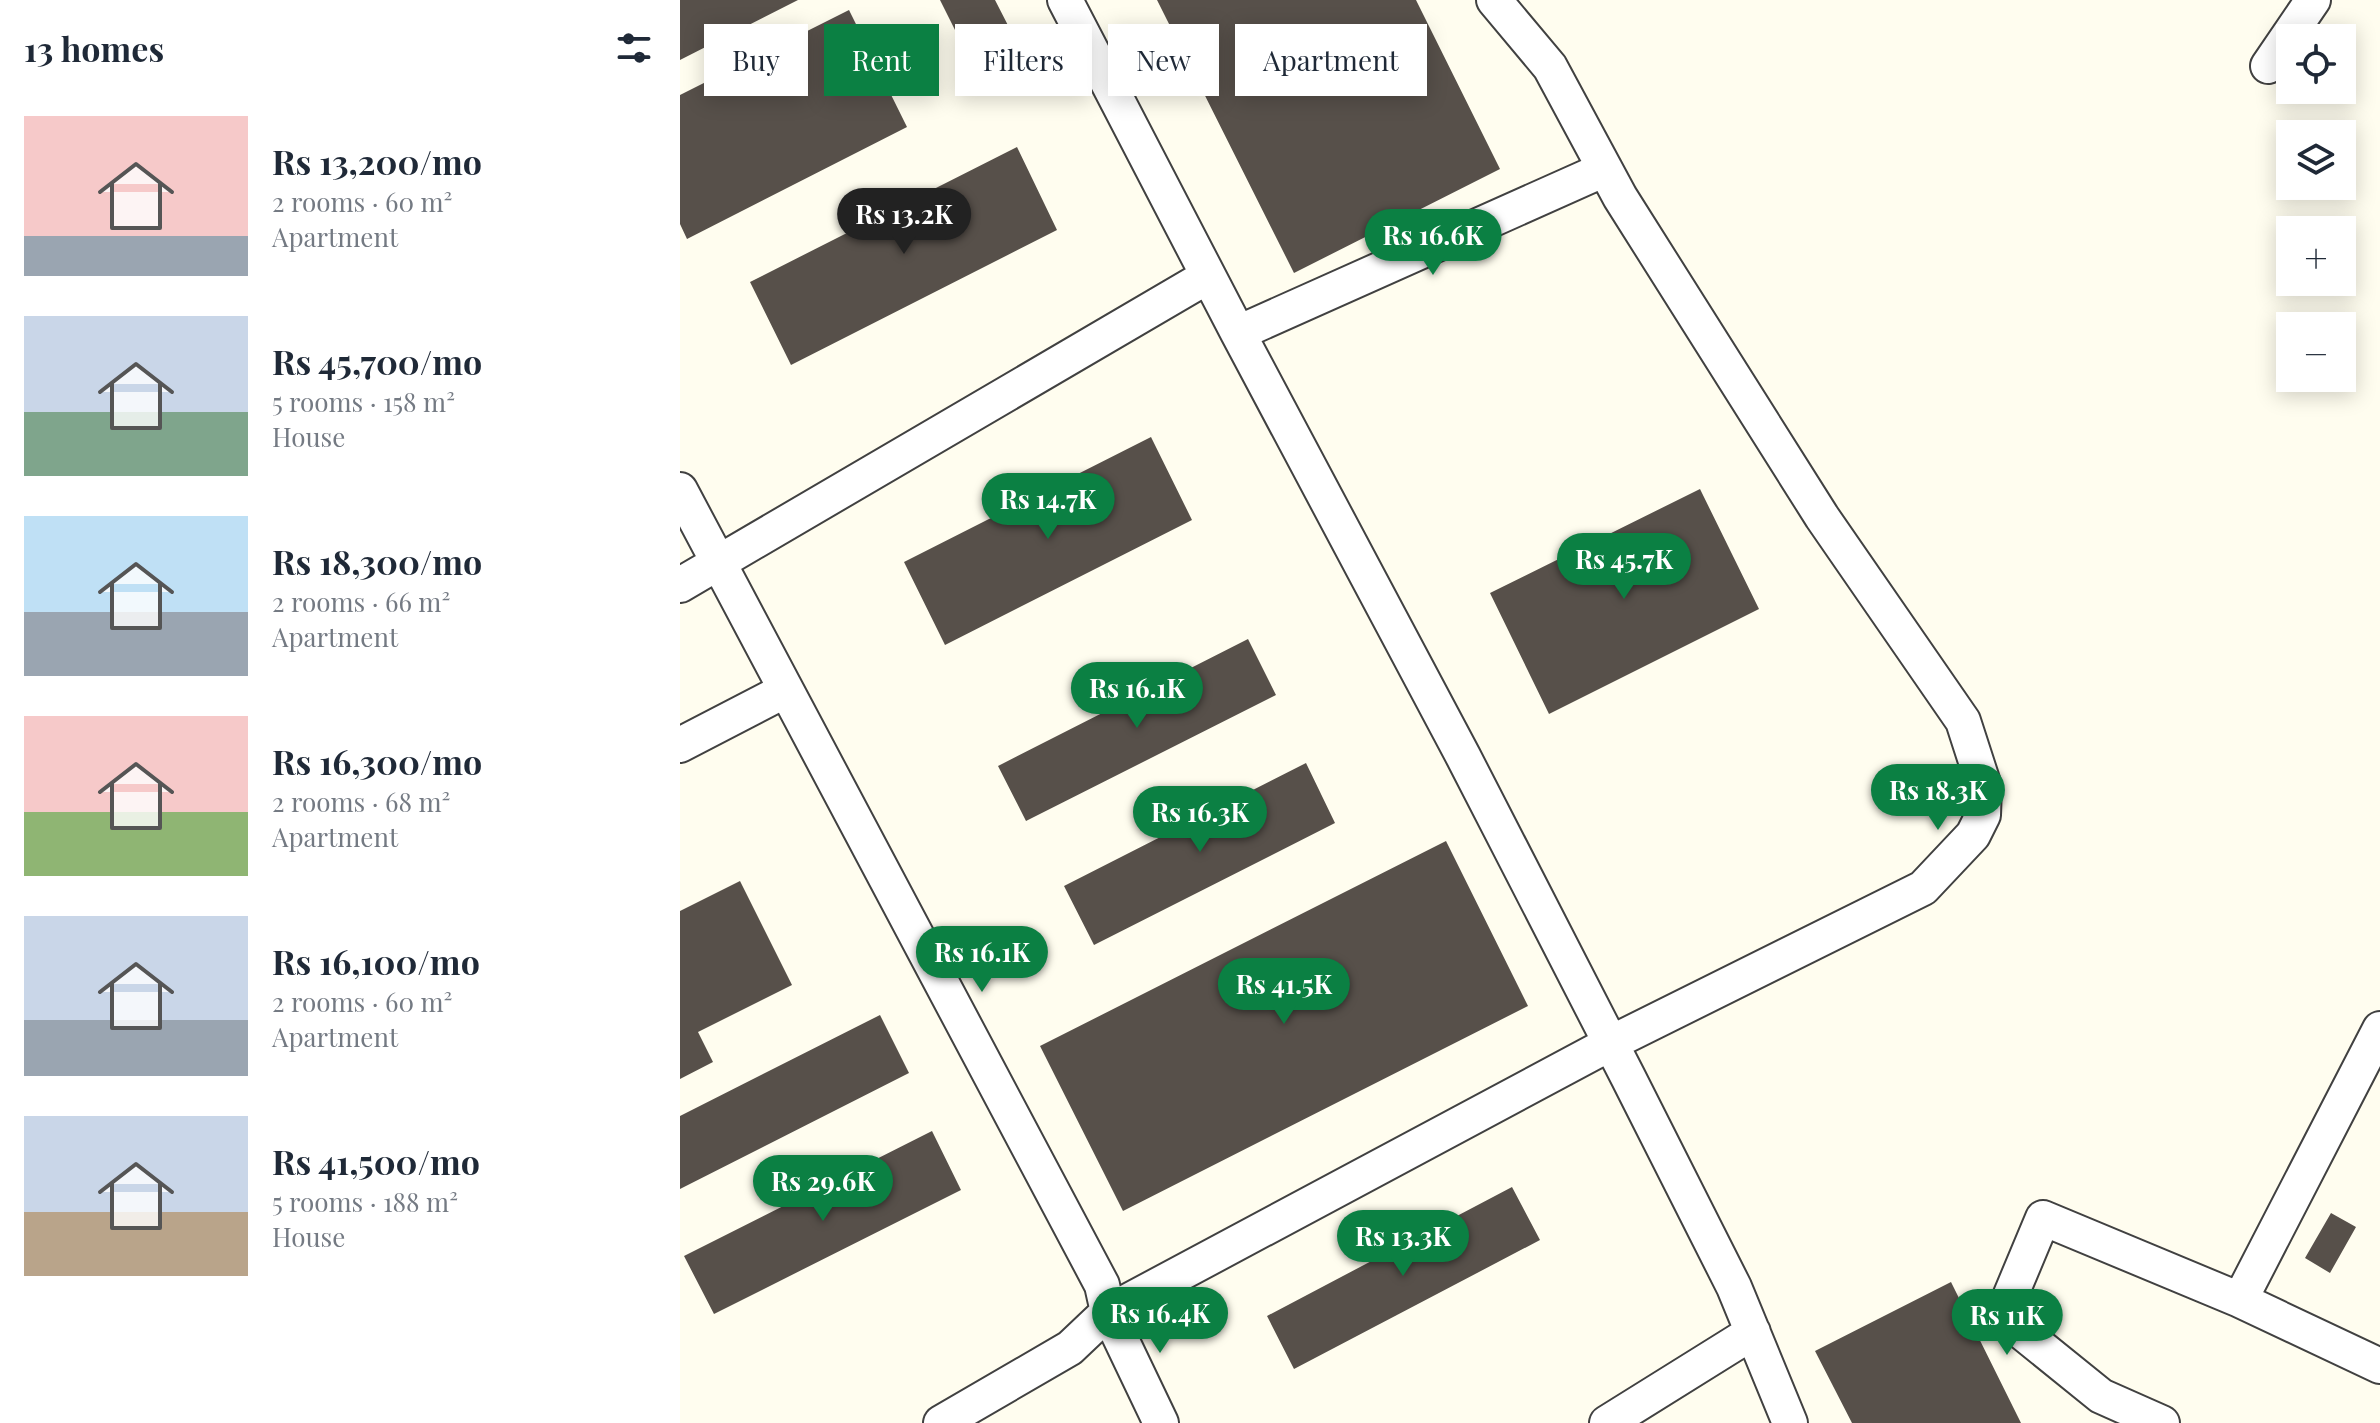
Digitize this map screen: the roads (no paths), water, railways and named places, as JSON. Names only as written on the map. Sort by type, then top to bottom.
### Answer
[{"type":"street","points":[[1065,0],[1611,1043],[1734,1287],[1790,1423]]},
{"type":"street","points":[[941,1423],[1070,1348],[1108,1312],[1611,1043],[1923,888],[1973,835],[1983,815],[1984,786],[1963,721],[1822,517],[1620,197],[1550,67],[1494,0]]},
{"type":"street","points":[[2268,66],[2313,0]]},
{"type":"street","points":[[1238,333],[1605,169]]},
{"type":"street","points":[[680,585],[1208,276]]},
{"type":"street","points":[[680,490],[1071,1224],[1102,1285],[1108,1312],[1161,1423]]},
{"type":"street","points":[[680,745],[786,690]]},
{"type":"street","points":[[2240,1300],[2380,1029]]},
{"type":"street","points":[[2162,1423],[2101,1396],[2002,1316],[2043,1218],[2240,1300],[2380,1366]]},
{"type":"street","points":[[1607,1423],[1753,1332]]}]
